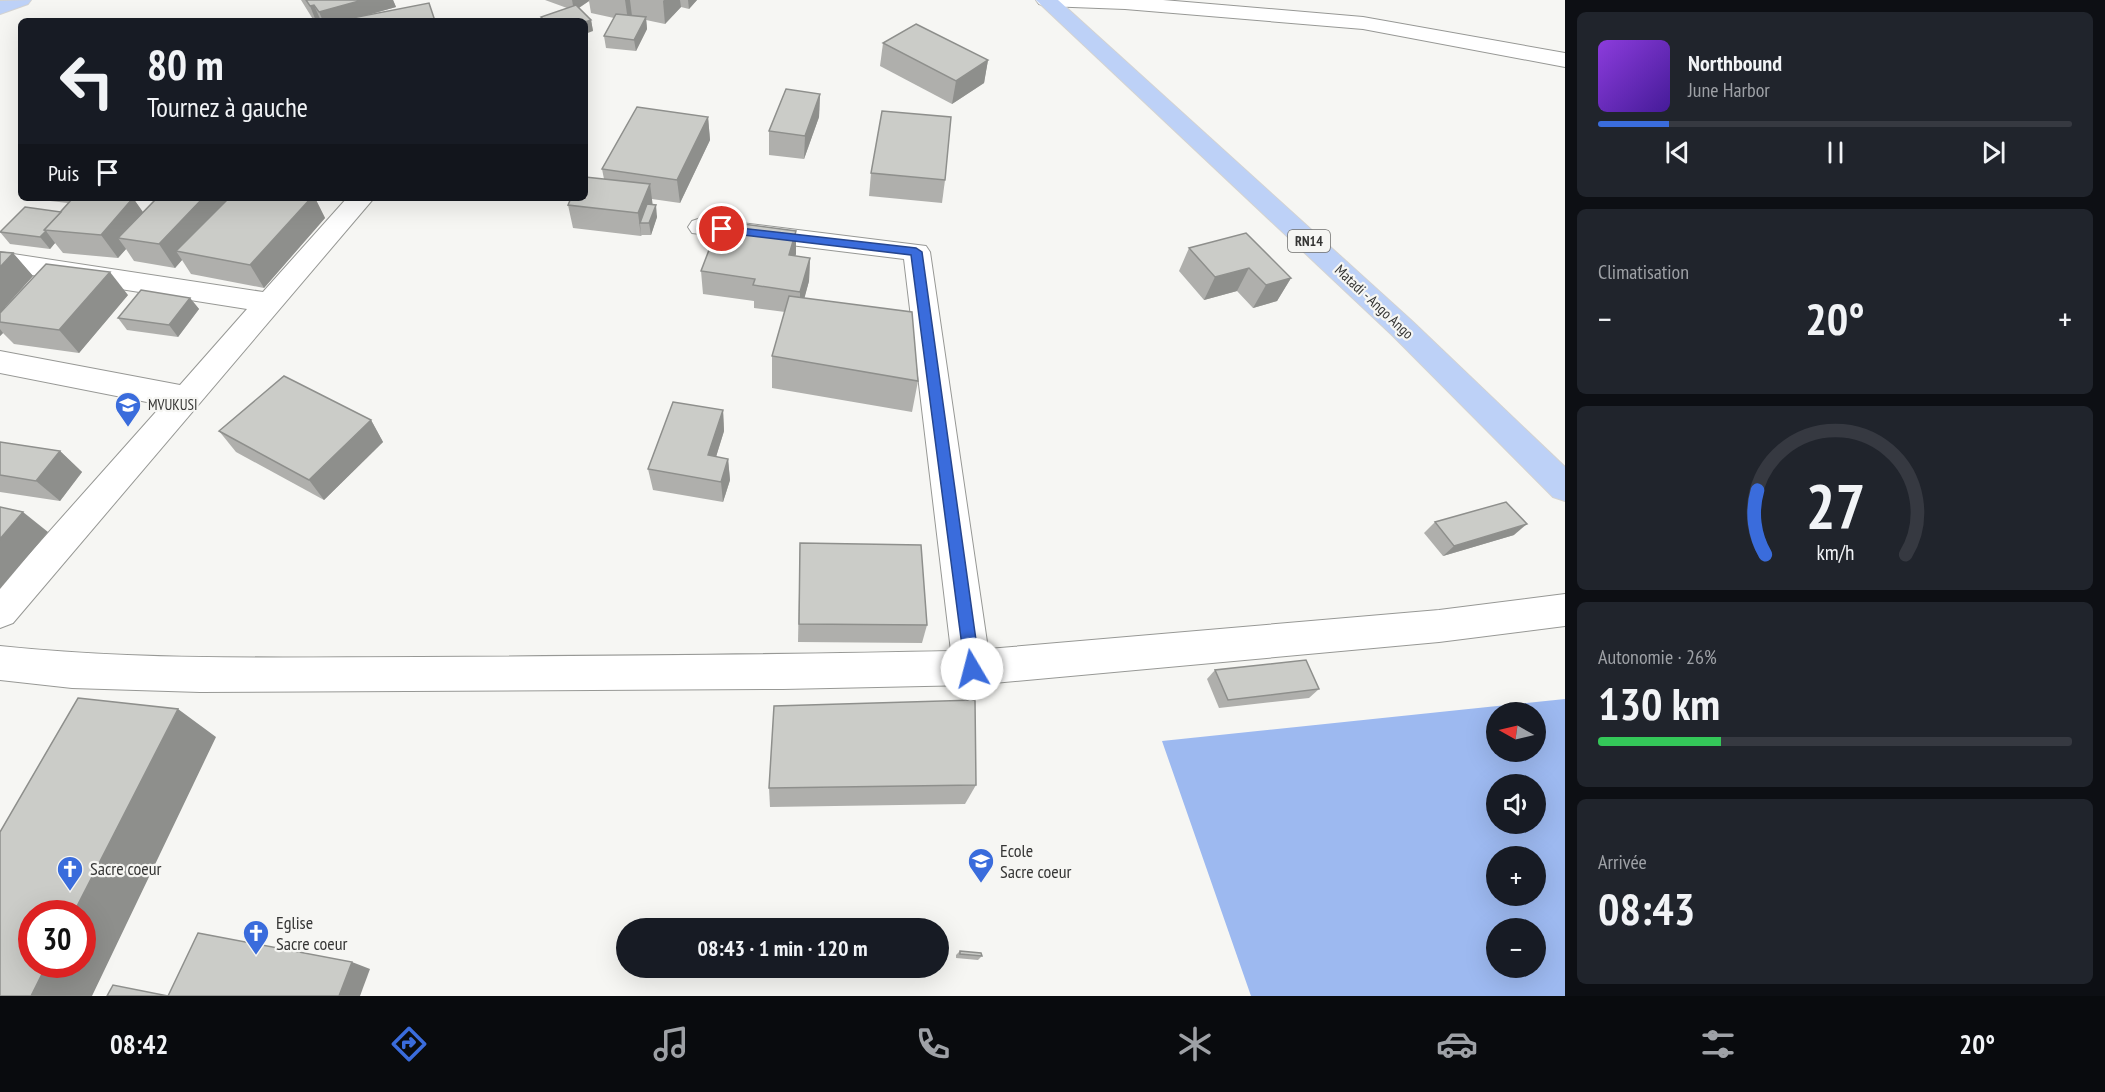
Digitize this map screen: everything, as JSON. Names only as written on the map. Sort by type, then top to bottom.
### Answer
[{"type":"highway","points":[[0,8],[21,0]]},
{"type":"highway","name":"Matadi - Ango Ango","points":[[1046,0],[1402,328],[1565,488]]},
{"type":"street","points":[[1046,0],[1125,3],[1363,23],[1565,60]]},
{"type":"street","points":[[0,612],[357,201]]},
{"type":"street","points":[[701,227],[916,252],[972,669]]},
{"type":"street","points":[[0,261],[269,303]]},
{"type":"street","points":[[0,362],[187,398]]},
{"type":"street","points":[[0,663],[72,671],[200,675],[972,669],[1427,627],[1565,610]]},
{"type":"water","points":[[1565,699],[1565,996],[1251,996],[1162,741],[1486,707],[1486,762],[1546,762],[1546,702],[1536,702]]},
{"type":"building","points":[[306,0],[358,0],[359,1],[319,12]]},
{"type":"building","points":[[429,3],[434,18],[352,18]]},
{"type":"building","points":[[576,5],[591,20],[588,21],[588,18],[541,17]]},
{"type":"building","points":[[616,14],[646,17],[634,40],[604,36]]},
{"type":"building","points":[[916,24],[988,60],[956,81],[883,43]]},
{"type":"building","points":[[786,89],[820,94],[805,136],[769,131]]},
{"type":"building","points":[[637,107],[708,117],[677,180],[602,169]]},
{"type":"building","points":[[882,111],[951,117],[945,180],[871,173]]},
{"type":"building","points":[[588,177],[650,184],[638,213],[568,205],[570,201],[588,201]]},
{"type":"building","points":[[70,201],[130,201],[101,235],[44,230]]},
{"type":"building","points":[[154,201],[200,201],[159,244],[118,238]]},
{"type":"building","points":[[226,201],[308,201],[250,265],[176,251]]},
{"type":"building","points":[[647,204],[656,205],[649,223],[640,223]]},
{"type":"building","points":[[25,207],[61,212],[40,237],[0,232]]},
{"type":"building","points":[[720,221],[796,231],[789,255],[810,258],[800,292],[753,285],[755,279],[701,271]]},
{"type":"building","points":[[1246,233],[1291,278],[1266,285],[1249,268],[1215,277],[1189,248]]},
{"type":"building","points":[[0,252],[13,253],[0,267]]},
{"type":"building","points":[[46,264],[110,272],[59,330],[0,322],[0,313]]},
{"type":"building","points":[[141,290],[190,298],[169,325],[118,318]]},
{"type":"building","points":[[789,296],[912,312],[918,381],[772,356]]},
{"type":"building","points":[[284,376],[371,420],[309,480],[219,431]]},
{"type":"building","points":[[673,402],[723,410],[708,455],[728,459],[721,482],[648,469]]},
{"type":"building","points":[[0,442],[60,451],[36,481],[0,475]]},
{"type":"building","points":[[1506,502],[1527,524],[1454,546],[1435,522]]},
{"type":"building","points":[[0,507],[23,512],[0,539]]},
{"type":"building","points":[[800,543],[921,545],[927,625],[799,624]]},
{"type":"building","points":[[1306,660],[1319,689],[1228,700],[1215,670]]},
{"type":"building","points":[[78,698],[178,709],[80,900],[18,900],[18,978],[40,978],[31,996],[0,996],[0,832]]},
{"type":"building","points":[[975,700],[976,785],[769,788],[774,706]]},
{"type":"building","name":"Eglise Sacre coeur","points":[[198,933],[352,962],[339,996],[168,996]]},
{"type":"building","points":[[960,951],[981,953],[982,956],[960,954]]},
{"type":"building","points":[[113,985],[168,996],[107,996]]},
{"type":"place","name":"MVUKUSI","points":[[128,428]]},
{"type":"place","name":"Ecole Sacre coeur","points":[[981,884]]},
{"type":"place","name":"Sacre coeur","points":[[70,892]]},
{"type":"place","name":"Eglise Sacre coeur","points":[[256,956]]},
{"type":"route","points":[[722,229],[916,252],[972,669]]}]
